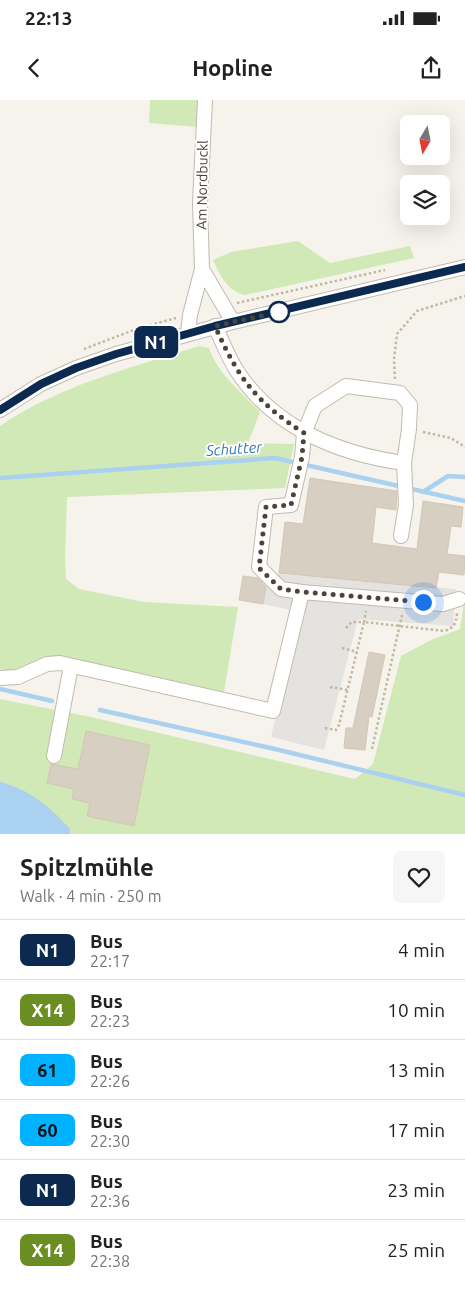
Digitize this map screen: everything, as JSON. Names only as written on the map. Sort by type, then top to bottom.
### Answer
[{"type":"street","name":"Am Nordbuckl","points":[[202,270],[200,203],[205,100]]},
{"type":"street","points":[[0,410],[41,384],[76,368],[116,354],[215,326],[465,267]]},
{"type":"street","points":[[202,270],[233,322]]},
{"type":"street","points":[[188,333],[190,315],[202,270]]},
{"type":"street","points":[[215,326],[237,371],[256,395],[280,417],[325,444],[375,459],[404,463]]},
{"type":"street","points":[[401,536],[406,505],[404,463],[410,405],[400,394],[346,386],[315,406],[304,433],[302,457],[291,505],[266,507],[259,568],[281,589],[443,604],[459,599]]},
{"type":"street","points":[[0,678],[18,678],[47,664],[60,663],[273,711],[302,592]]},
{"type":"street","points":[[54,756],[71,666]]},
{"type":"path","points":[[400,394],[395,378],[394,359],[398,334],[417,311],[465,296]]},
{"type":"path","points":[[409,429],[451,438],[465,447]]},
{"type":"path","points":[[325,728],[336,730],[339,725],[368,598]]},
{"type":"path","points":[[346,628],[352,622],[364,622],[444,632],[456,625],[459,599]]},
{"type":"path","points":[[372,749],[404,601]]},
{"type":"path","points":[[342,648],[357,652]]},
{"type":"path","points":[[330,686],[348,690]]},
{"type":"green space","points":[[150,100],[198,100],[197,127],[149,123]]},
{"type":"green space","points":[[298,241],[330,263],[410,246],[414,258],[245,295],[233,290],[229,286],[221,277],[213,260],[231,252]]},
{"type":"green space","points":[[199,346],[209,348],[224,374],[260,412],[248,443],[294,444],[285,488],[67,497],[66,579],[79,589],[144,602],[238,607],[224,692],[48,657],[9,672],[0,669],[0,426],[47,399],[71,388]]},
{"type":"green space","points":[[465,596],[465,834],[0,834],[0,699],[91,717],[355,779],[373,764],[401,656],[431,640],[460,629]]},
{"type":"shaded area","points":[[269,573],[456,589],[453,626],[358,619],[324,750],[271,737],[300,612],[263,604]]},
{"type":"water","points":[[0,782],[30,794],[55,813],[70,829],[70,834],[0,834]]},
{"type":"building","points":[[310,478],[397,491],[396,510],[376,507],[372,543],[417,549],[423,501],[463,507],[461,527],[451,526],[447,554],[465,556],[464,575],[439,572],[436,588],[279,573],[285,522],[303,524]]},
{"type":"building","points":[[243,576],[258,578],[266,587],[263,604],[239,600]]},
{"type":"building","points":[[369,652],[385,655],[372,717],[369,716],[365,750],[344,748],[346,728],[353,728]]},
{"type":"building","points":[[86,731],[150,745],[134,826],[87,816],[90,803],[72,799],[74,789],[47,783],[51,764],[78,769]]},
{"type":"waterway","name":"Schutter","points":[[0,478],[275,458],[465,501]]},
{"type":"waterway","points":[[423,492],[448,476],[465,477]]},
{"type":"waterway","points":[[0,689],[52,701]]},
{"type":"waterway","points":[[100,710],[275,749],[465,795]]},
{"type":"bus line","name":"N1","points":[[0,410],[41,384],[76,368],[116,354],[215,326],[465,267]]},
{"type":"route","points":[[279,312],[215,326],[237,371],[256,395],[280,417],[304,433],[302,457],[291,505],[266,507],[259,568],[281,589],[423,602]]}]
